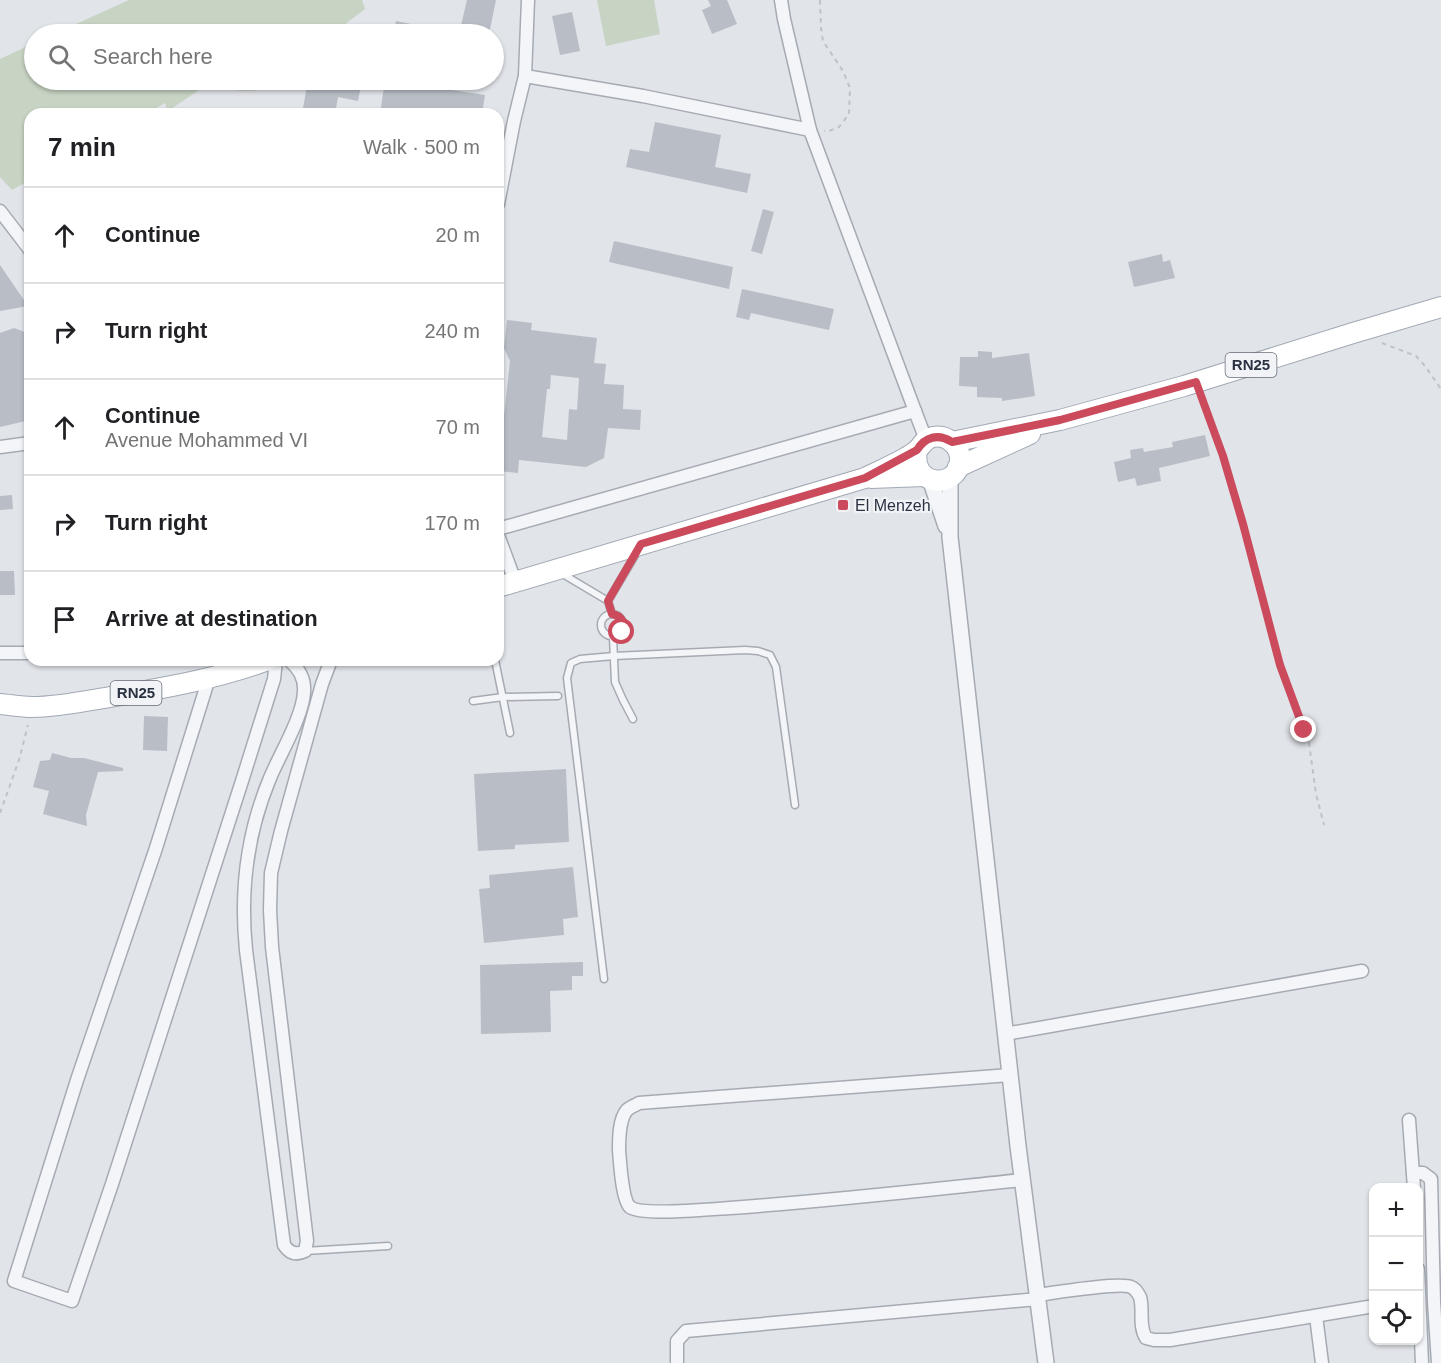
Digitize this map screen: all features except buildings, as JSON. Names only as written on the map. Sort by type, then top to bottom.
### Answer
[{"type":"main road","name":"RN25","points":[[507,584],[865,478],[932,437],[939,436],[952,442],[1060,420],[1196,382],[1441,307]]},
{"type":"main road","name":"RN25","points":[[865,478],[927,477],[936,481],[943,480],[954,472],[1060,420]]},
{"type":"main road","points":[[952,442],[959,453],[954,472]]},
{"type":"main road","points":[[922,445],[916,464],[919,471],[927,477]]},
{"type":"main road","name":"RN25","points":[[0,704],[32,707],[85,701],[150,691],[251,666]]},
{"type":"street","points":[[504,173],[525,76],[528,0]]},
{"type":"street","points":[[781,0],[810,130],[915,411],[922,445]]},
{"type":"street","points":[[525,76],[643,96],[810,130]]},
{"type":"street","points":[[0,211],[24,242]]},
{"type":"street","points":[[504,527],[915,411]]},
{"type":"street","points":[[0,447],[24,444]]},
{"type":"street","points":[[954,472],[950,537],[1005,1034],[1046,1363]]},
{"type":"street","points":[[927,477],[950,537]]},
{"type":"street","points":[[504,568],[507,584]]},
{"type":"street","points":[[0,653],[24,653]]},
{"type":"street","points":[[209,678],[156,848],[77,1080],[15,1281],[72,1301],[253,747],[274,679],[275,666]]},
{"type":"street","points":[[296,666],[302,675],[304,684],[301,709],[270,779],[255,823],[246,868],[243,909],[246,950],[285,1245],[287,1250],[299,1254],[305,1251],[307,1241],[272,946],[270,910],[272,873],[277,847],[329,666]]},
{"type":"street","points":[[301,709],[315,712]]},
{"type":"street","points":[[1005,1034],[1362,971]]},
{"type":"street","points":[[1010,1075],[639,1103],[628,1109],[622,1118],[619,1148],[623,1188],[630,1207],[639,1210],[673,1211],[822,1201],[1022,1180]]},
{"type":"street","points":[[1409,1120],[1414,1183]]},
{"type":"street","points":[[1413,1173],[1423,1173],[1431,1179],[1438,1363]]},
{"type":"street","points":[[677,1363],[677,1341],[687,1331],[1037,1297],[1098,1287],[1125,1285],[1132,1287],[1140,1296],[1142,1332],[1146,1338],[1154,1340],[1170,1340],[1369,1307]]},
{"type":"street","points":[[1316,1316],[1322,1363]]},
{"type":"street","points":[[1421,1345],[1422,1363]]},
{"type":"lane","points":[[608,601],[641,544]]},
{"type":"lane","points":[[556,569],[608,601],[612,614]]},
{"type":"lane","points":[[612,614],[617,615],[624,622],[622,632],[613,637],[604,633],[601,623],[607,615],[612,614]]},
{"type":"lane","points":[[613,637],[615,682],[633,719]]},
{"type":"lane","points":[[604,979],[567,678],[571,663],[580,659],[614,656],[745,650],[770,655],[776,667],[795,805]]},
{"type":"lane","points":[[496,666],[510,734]]},
{"type":"lane","points":[[472,701],[502,697],[558,696]]},
{"type":"lane","points":[[305,1251],[388,1246]]},
{"type":"path","points":[[810,130],[829,131],[839,127],[849,114],[850,88],[843,71],[823,41],[820,0]]},
{"type":"path","points":[[1353,333],[1416,356],[1441,389]]},
{"type":"path","points":[[1196,382],[1243,524],[1280,665],[1309,743],[1316,794],[1324,825]]},
{"type":"path","points":[[0,813],[19,760],[32,707]]},
{"type":"green space","points":[[129,0],[362,0],[365,9],[345,24],[76,24]]},
{"type":"green space","points":[[597,0],[654,0],[660,34],[606,46]]},
{"type":"green space","points":[[24,48],[24,90],[199,90],[172,108],[167,108],[165,103],[156,108],[24,108],[24,183],[12,190],[0,177],[0,59]]},
{"type":"place","name":"El Menzeh","points":[[843,505]]},
{"type":"route","points":[[622,632],[624,622],[617,615],[612,614],[608,601],[641,544],[865,478],[917,450],[921,444],[932,437],[939,436],[952,442],[1060,420],[1196,382],[1223,456],[1280,665],[1304,730]]}]
